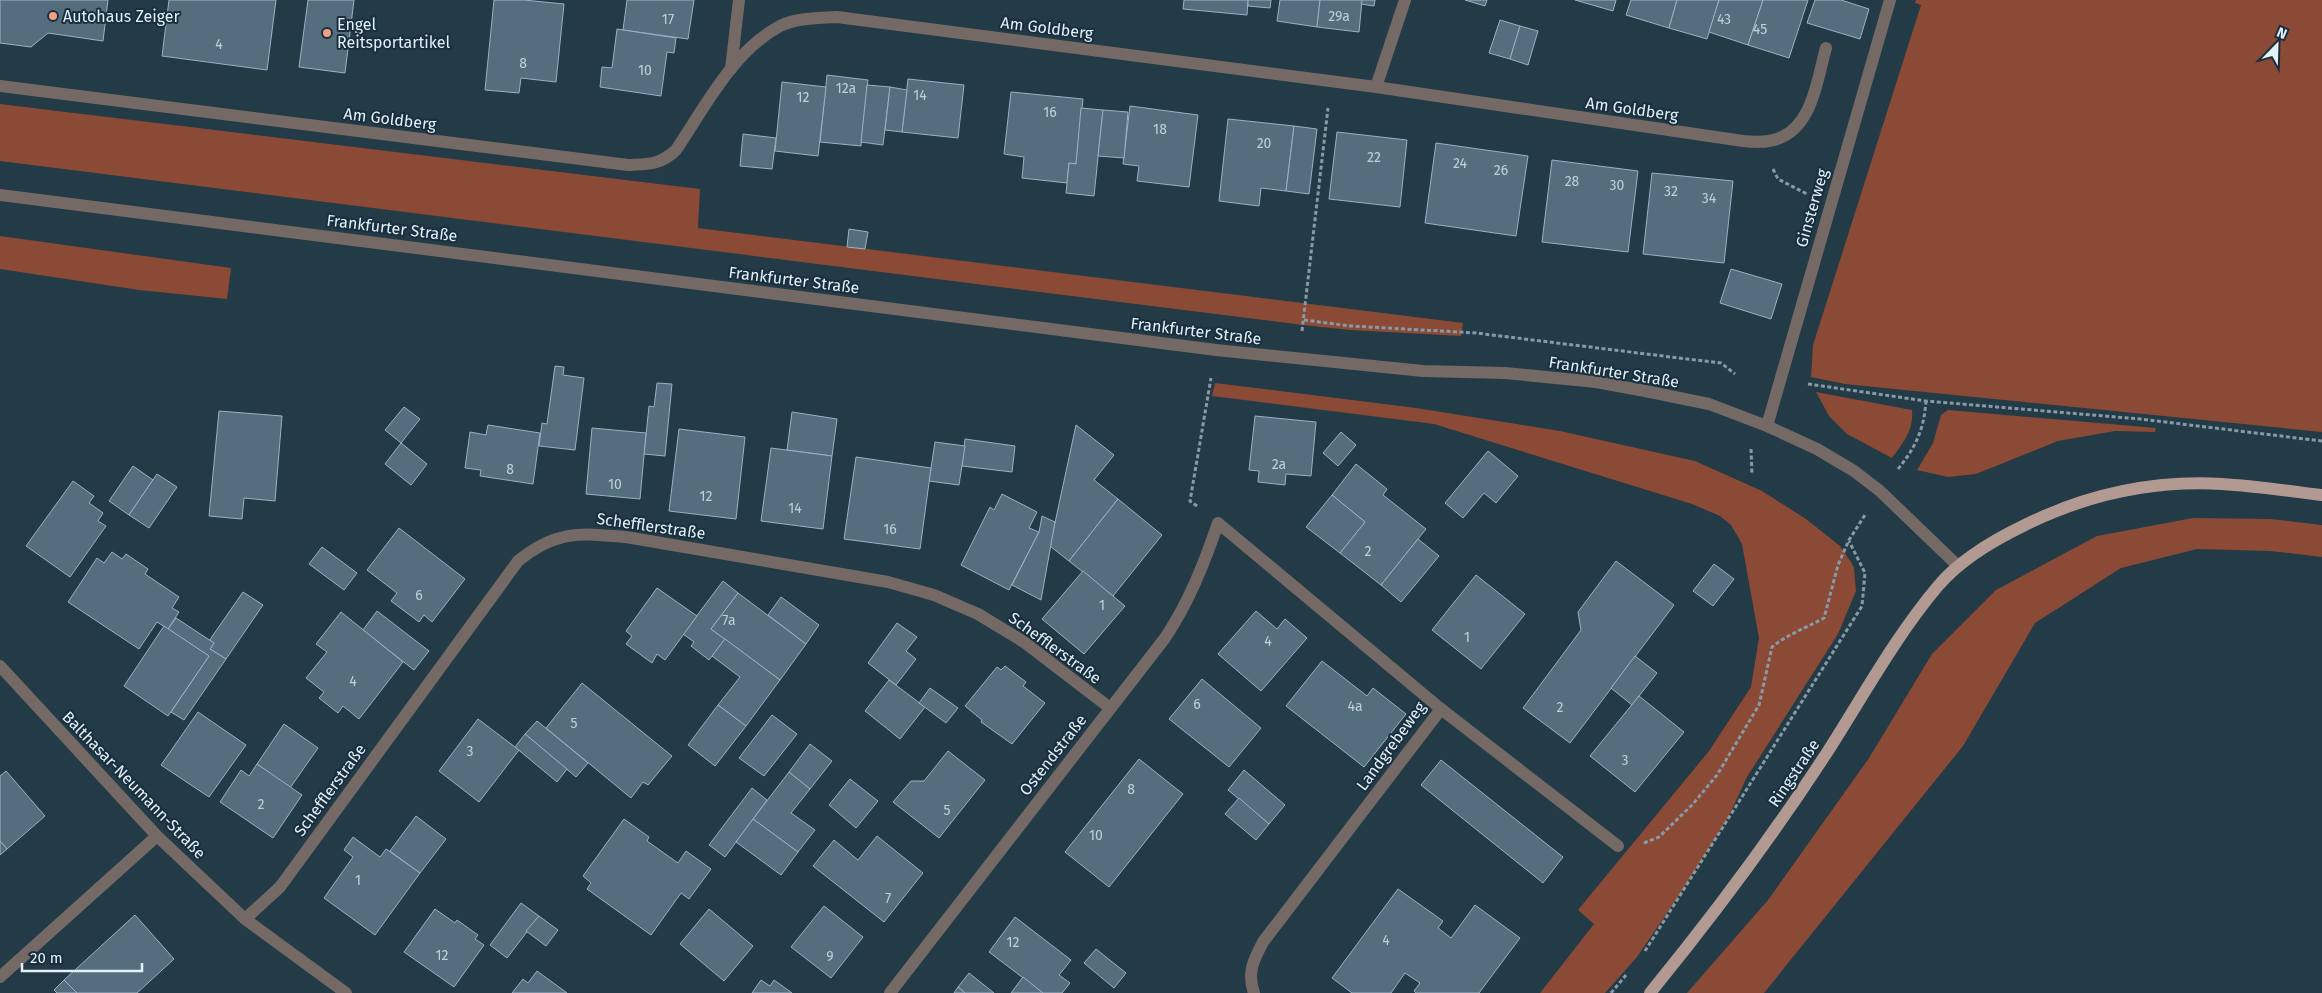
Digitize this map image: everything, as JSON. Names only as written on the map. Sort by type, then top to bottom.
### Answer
[{"type":"main road","points":[[1958,566],[2002,536],[2048,513],[2082,500],[2136,488],[2180,484],[2222,484],[2322,495]]},
{"type":"main road","name":"Ringstraße","points":[[1650,993],[1745,871],[1796,800],[1911,623],[1939,586],[1958,566]]},
{"type":"street","name":"Am Goldberg","points":[[731,69],[739,0]]},
{"type":"street","points":[[1376,87],[1405,0]]},
{"type":"street","name":"Ginsterweg","points":[[1767,426],[1890,0]]},
{"type":"street","name":"Am Goldberg","points":[[0,86],[628,165],[651,164],[666,160],[676,150],[731,69],[756,42],[781,26],[809,18],[837,17],[1376,87],[1733,140],[1762,142],[1776,140],[1796,128],[1810,104],[1826,48]]},
{"type":"street","name":"Frankfurter Straße","points":[[0,195],[1216,350],[1423,371],[1505,374],[1596,382],[1708,404],[1767,426],[1816,449],[1854,471],[1880,491],[1958,566]]},
{"type":"street","name":"Ostendstraße","points":[[890,993],[1165,638],[1182,611],[1203,566],[1218,523]]},
{"type":"street","name":"Landgrebeweg","points":[[1218,523],[1441,709],[1263,942],[1252,968],[1250,981],[1254,993]]},
{"type":"street","name":"Schefflerstraße","points":[[246,919],[280,887],[518,561],[557,537],[584,533],[626,537],[888,582],[934,595],[978,614],[1024,642],[1110,708]]},
{"type":"street","name":"Balthasar-Neumann-Straße","points":[[0,666],[157,836],[246,919],[346,993]]},
{"type":"street","points":[[1441,709],[1618,846]]},
{"type":"street","points":[[0,977],[157,836]]},
{"type":"path","points":[[1306,299],[1332,82]]},
{"type":"path","points":[[1304,320],[1351,326],[1476,333],[1721,363],[1735,374]]},
{"type":"path","points":[[1194,476],[1216,350]]},
{"type":"path","points":[[1811,384],[1926,401],[2140,419],[2322,441]]},
{"type":"path","points":[[1618,846],[1633,837],[1645,843],[1659,837],[1693,804],[1718,775],[1759,705],[1772,647],[1788,635],[1809,627],[1824,618],[1838,566],[1849,540],[1880,491],[1912,452],[1920,437],[1926,401]]},
{"type":"path","points":[[1640,959],[1862,606],[1865,573],[1849,540]]},
{"type":"path","points":[[1611,993],[1628,973]]},
{"type":"shaded area","points":[[1916,0],[2322,0],[2322,432],[1845,384],[1811,377],[1813,345],[1921,5],[1915,3]]},
{"type":"shaded area","points":[[0,104],[700,189],[698,228],[1463,323],[1461,336],[1350,330],[1303,325],[0,161]]},
{"type":"shaded area","points":[[0,236],[231,268],[227,299],[139,290],[0,269]]},
{"type":"shaded area","points":[[1215,383],[1416,408],[1560,431],[1695,461],[1762,491],[1806,519],[1840,546],[1851,562],[1854,568],[1856,591],[1838,634],[1747,777],[1728,818],[1682,891],[1637,957],[1605,993],[1540,993],[1594,924],[1578,910],[1709,751],[1751,687],[1759,638],[1742,544],[1731,525],[1720,516],[1692,504],[1434,424],[1212,396]]},
{"type":"shaded area","points":[[1816,392],[1912,410],[1911,424],[1907,436],[1892,458],[1847,434],[1829,416]]},
{"type":"shaded area","points":[[1948,410],[2156,428],[2155,432],[2115,431],[2058,441],[1976,474],[1948,477],[1917,470],[1933,443],[1941,415]]},
{"type":"shaded area","points":[[2193,518],[2270,519],[2322,525],[2322,557],[2270,551],[2197,549],[2121,568],[2035,623],[1963,746],[1764,993],[1687,993],[1768,900],[1869,758],[1932,654],[1996,590],[2097,536]]},
{"type":"building","name":"Autohaus Zeiger","points":[[0,0],[108,0],[103,41],[48,33],[31,47],[0,43]]},
{"type":"building","points":[[169,0],[276,0],[267,70],[162,56]]},
{"type":"building","name":"Engel Reitsportartikel","points":[[308,0],[354,0],[345,73],[299,67]]},
{"type":"building","points":[[494,0],[524,0],[564,4],[556,82],[521,78],[519,93],[485,90]]},
{"type":"building","points":[[627,0],[694,0],[688,39],[623,30]]},
{"type":"building","points":[[1184,0],[1248,0],[1247,15],[1183,9]]},
{"type":"building","points":[[1248,0],[1271,0],[1270,8],[1248,6]]},
{"type":"building","points":[[1280,0],[1320,0],[1317,27],[1277,21]]},
{"type":"building","points":[[1320,0],[1362,0],[1359,32],[1317,27]]},
{"type":"building","points":[[1362,0],[1375,0],[1374,6],[1361,4]]},
{"type":"building","points":[[1465,0],[1487,0],[1485,6]]},
{"type":"building","points":[[1575,0],[1616,0],[1613,11]]},
{"type":"building","points":[[1631,0],[1677,0],[1669,28],[1626,15]]},
{"type":"building","points":[[1677,0],[1719,0],[1707,39],[1669,28]]},
{"type":"building","points":[[1719,0],[1763,0],[1748,45],[1709,32]]},
{"type":"building","points":[[1763,0],[1808,0],[1789,58],[1748,45]]},
{"type":"building","points":[[1815,0],[1841,0],[1869,9],[1860,39],[1807,23]]},
{"type":"building","points":[[1500,20],[1520,26],[1510,59],[1489,53]]},
{"type":"building","points":[[1520,26],[1538,31],[1528,65],[1510,59]]},
{"type":"building","points":[[617,29],[676,38],[674,53],[667,52],[661,96],[600,87],[602,67],[612,68]]},
{"type":"building","points":[[827,75],[868,80],[861,146],[820,142]]},
{"type":"building","points":[[908,79],[964,85],[958,138],[902,132]]},
{"type":"building","points":[[782,82],[826,87],[818,156],[775,151]]},
{"type":"building","points":[[867,85],[890,87],[883,145],[861,142]]},
{"type":"building","points":[[890,87],[907,90],[902,132],[885,130]]},
{"type":"building","points":[[1011,92],[1083,99],[1076,164],[1069,163],[1067,183],[1022,178],[1024,157],[1004,154]]},
{"type":"building","points":[[1130,106],[1198,115],[1189,187],[1137,181],[1139,166],[1123,164]]},
{"type":"building","points":[[1081,108],[1103,110],[1094,196],[1066,193],[1069,163],[1076,164]]},
{"type":"building","points":[[1103,110],[1128,112],[1124,158],[1098,156]]},
{"type":"building","points":[[1228,119],[1294,126],[1286,191],[1261,188],[1259,206],[1219,201]]},
{"type":"building","points":[[1294,126],[1317,129],[1309,194],[1286,191]]},
{"type":"building","points":[[1337,132],[1407,140],[1400,207],[1329,199]]},
{"type":"building","points":[[743,134],[776,138],[772,169],[740,166]]},
{"type":"building","points":[[1436,143],[1528,156],[1516,236],[1425,223]]},
{"type":"building","points":[[1552,160],[1638,171],[1628,252],[1542,242]]},
{"type":"building","points":[[1652,173],[1733,181],[1724,263],[1643,254]]},
{"type":"building","points":[[849,229],[868,232],[865,249],[847,247]]},
{"type":"building","points":[[1731,269],[1782,284],[1771,319],[1720,303]]},
{"type":"building","points":[[555,366],[564,367],[563,375],[584,378],[575,450],[539,446],[542,423],[547,424]]},
{"type":"building","points":[[657,383],[672,384],[665,456],[644,454],[649,406],[654,407]]},
{"type":"building","points":[[404,407],[420,419],[401,443],[385,430]]},
{"type":"building","points":[[219,411],[282,416],[275,501],[244,498],[242,519],[209,516]]},
{"type":"building","points":[[792,412],[837,419],[832,456],[787,450]]},
{"type":"building","points":[[1255,416],[1316,422],[1311,476],[1286,474],[1285,485],[1258,482],[1259,471],[1249,470]]},
{"type":"building","points":[[488,425],[540,433],[533,484],[480,476],[481,470],[465,468],[470,432],[486,435]]},
{"type":"building","points":[[1076,425],[1114,455],[1094,480],[1118,499],[1069,561],[1050,546]]},
{"type":"building","points":[[592,428],[646,433],[640,499],[586,494]]},
{"type":"building","points":[[679,429],[745,437],[736,519],[669,511]]},
{"type":"building","points":[[1341,432],[1356,445],[1338,466],[1323,453]]},
{"type":"building","points":[[965,439],[1015,446],[1012,472],[962,466]]},
{"type":"building","points":[[935,442],[965,446],[959,485],[929,481]]},
{"type":"building","points":[[401,443],[427,464],[411,485],[385,464]]},
{"type":"building","points":[[771,448],[832,456],[823,529],[761,521]]},
{"type":"building","points":[[1488,451],[1518,476],[1496,503],[1484,493],[1463,518],[1445,503]]},
{"type":"building","points":[[856,457],[931,468],[920,549],[844,539]]},
{"type":"building","points":[[1356,464],[1387,489],[1383,495],[1426,529],[1381,585],[1340,553],[1365,522],[1332,495]]},
{"type":"building","points":[[133,466],[153,480],[129,515],[109,501]]},
{"type":"building","points":[[157,474],[177,487],[149,528],[129,515]]},
{"type":"building","points":[[73,481],[94,496],[89,503],[103,513],[98,521],[106,526],[70,577],[26,546]]},
{"type":"building","points":[[1002,494],[1037,512],[1029,528],[1039,532],[1009,590],[961,565],[990,507],[994,510]]},
{"type":"building","points":[[1332,495],[1365,522],[1340,553],[1306,527]]},
{"type":"building","points":[[1118,499],[1162,535],[1113,596],[1069,561]]},
{"type":"building","points":[[1042,516],[1055,522],[1041,600],[1012,585],[1039,532]]},
{"type":"building","points":[[399,528],[465,579],[432,622],[424,615],[419,622],[391,601],[397,593],[367,570]]},
{"type":"building","points":[[1418,539],[1439,556],[1401,602],[1381,585]]},
{"type":"building","points":[[322,547],[357,573],[344,590],[309,564]]},
{"type":"building","points":[[112,552],[122,559],[126,554],[148,569],[145,574],[179,597],[172,608],[179,612],[168,629],[157,622],[139,649],[68,602],[97,558],[104,563]]},
{"type":"building","points":[[1616,561],[1674,605],[1570,743],[1523,708],[1581,630],[1578,612]]},
{"type":"building","points":[[1714,564],[1734,579],[1713,606],[1693,591]]},
{"type":"building","points":[[1083,571],[1125,606],[1084,654],[1042,619]]},
{"type":"building","points":[[1476,575],[1525,614],[1481,669],[1432,630]]},
{"type":"building","points":[[723,581],[738,593],[711,629],[725,639],[709,660],[691,646],[694,642],[683,634]]},
{"type":"building","points":[[657,588],[697,616],[665,660],[657,654],[652,663],[626,644],[632,636],[626,631]]},
{"type":"building","points":[[243,592],[263,605],[226,659],[210,649],[214,643],[209,641]]},
{"type":"building","points":[[738,593],[806,644],[780,680],[711,629]]},
{"type":"building","points":[[781,597],[819,625],[806,644],[768,615]]},
{"type":"building","points":[[377,611],[429,651],[414,670],[363,630]]},
{"type":"building","points":[[1256,611],[1277,629],[1285,619],[1307,638],[1261,691],[1218,654]]},
{"type":"building","points":[[341,612],[403,662],[359,719],[343,706],[338,713],[319,698],[324,692],[306,678],[327,652],[316,644]]},
{"type":"building","points":[[176,618],[214,643],[210,649],[226,659],[184,720],[171,712],[209,656],[168,629]]},
{"type":"building","points":[[897,623],[917,637],[906,651],[916,659],[896,685],[868,663]]},
{"type":"building","points":[[164,626],[209,656],[168,716],[124,686]]},
{"type":"building","points":[[725,639],[780,680],[746,726],[718,705],[740,677],[712,656]]},
{"type":"building","points":[[1635,656],[1657,673],[1632,705],[1611,688]]},
{"type":"building","points":[[1322,661],[1367,696],[1373,688],[1406,714],[1364,767],[1286,706]]},
{"type":"building","points":[[1005,666],[1026,682],[1023,686],[1045,703],[1012,744],[981,722],[982,720],[965,706],[997,667],[1001,670]]},
{"type":"building","points":[[1202,679],[1261,728],[1229,767],[1169,719]]},
{"type":"building","points":[[889,680],[925,707],[900,739],[865,711]]},
{"type":"building","points":[[582,683],[672,756],[648,785],[643,782],[631,798],[546,728]]},
{"type":"building","points":[[930,688],[958,708],[946,723],[919,703]]},
{"type":"building","points":[[1639,696],[1684,732],[1635,792],[1590,756]]},
{"type":"building","points":[[718,705],[746,726],[715,766],[688,745]]},
{"type":"building","points":[[198,712],[246,745],[209,797],[161,765]]},
{"type":"building","points":[[772,715],[797,734],[764,776],[739,758]]},
{"type":"building","points":[[478,719],[519,750],[479,802],[439,771]]},
{"type":"building","points":[[537,721],[588,763],[576,777],[525,734]]},
{"type":"building","points":[[284,724],[318,748],[290,788],[257,764]]},
{"type":"building","points":[[525,734],[567,769],[557,782],[515,747]]},
{"type":"building","points":[[810,744],[832,761],[810,789],[789,772]]},
{"type":"building","points":[[948,751],[985,780],[939,838],[893,802],[911,781],[924,781]]},
{"type":"building","points":[[1139,759],[1183,794],[1109,887],[1065,852]]},
{"type":"building","points":[[1441,760],[1563,857],[1543,883],[1421,785]]},
{"type":"building","points":[[257,764],[302,795],[273,838],[220,802],[241,770],[249,776]]},
{"type":"building","points":[[1244,770],[1285,805],[1269,824],[1228,790]]},
{"type":"building","points":[[6,771],[45,816],[7,849],[0,841],[0,776]]},
{"type":"building","points":[[789,772],[810,789],[791,813],[815,830],[798,852],[753,819]]},
{"type":"building","points":[[850,779],[878,801],[856,828],[829,805]]},
{"type":"building","points":[[752,788],[767,800],[725,857],[709,845]]},
{"type":"building","points":[[1239,798],[1269,824],[1256,840],[1225,814]]},
{"type":"building","points":[[416,816],[446,839],[420,873],[390,851]]},
{"type":"building","points":[[624,819],[649,837],[647,841],[678,863],[686,851],[711,869],[689,899],[681,893],[651,935],[587,889],[591,883],[583,876]]},
{"type":"building","points":[[753,819],[798,852],[781,875],[736,842]]},
{"type":"building","points":[[877,836],[923,873],[884,922],[813,866],[834,840],[858,860]]},
{"type":"building","points":[[353,837],[380,857],[386,849],[420,873],[375,935],[324,898],[353,857],[344,850]]},
{"type":"building","points":[[0,841],[7,849],[0,855]]},
{"type":"building","points":[[1398,889],[1443,921],[1438,928],[1451,938],[1475,905],[1520,938],[1479,993],[1416,993],[1414,991],[1420,983],[1405,973],[1391,993],[1352,993],[1332,978]]},
{"type":"building","points":[[521,903],[539,916],[507,958],[490,945]]},
{"type":"building","points":[[824,906],[863,937],[831,978],[791,947]]},
{"type":"building","points":[[435,909],[455,923],[457,920],[478,935],[475,939],[484,945],[454,987],[404,952]]},
{"type":"building","points":[[709,909],[753,946],[724,981],[680,944]]},
{"type":"building","points":[[135,915],[174,959],[137,993],[77,993],[64,980]]},
{"type":"building","points":[[539,916],[558,930],[546,946],[526,931]]},
{"type":"building","points":[[1015,917],[1071,960],[1059,975],[1070,983],[1062,993],[1043,993],[989,952]]},
{"type":"building","points":[[1096,949],[1126,973],[1114,988],[1084,963]]},
{"type":"building","points":[[537,971],[567,993],[512,993],[523,979],[528,983]]},
{"type":"building","points":[[969,973],[994,993],[965,993],[958,987]]},
{"type":"building","points":[[1023,977],[1043,993],[1011,993]]},
{"type":"building","points":[[64,980],[77,993],[57,993],[54,990]]},
{"type":"building","points":[[761,980],[770,986],[774,980],[792,993],[752,993]]},
{"type":"building","points":[[958,987],[965,993],[954,993]]},
{"type":"place","name":"Autohaus Zeiger","points":[[53,16]]},
{"type":"place","name":"Engel Reitsportartikel","points":[[327,33]]}]
